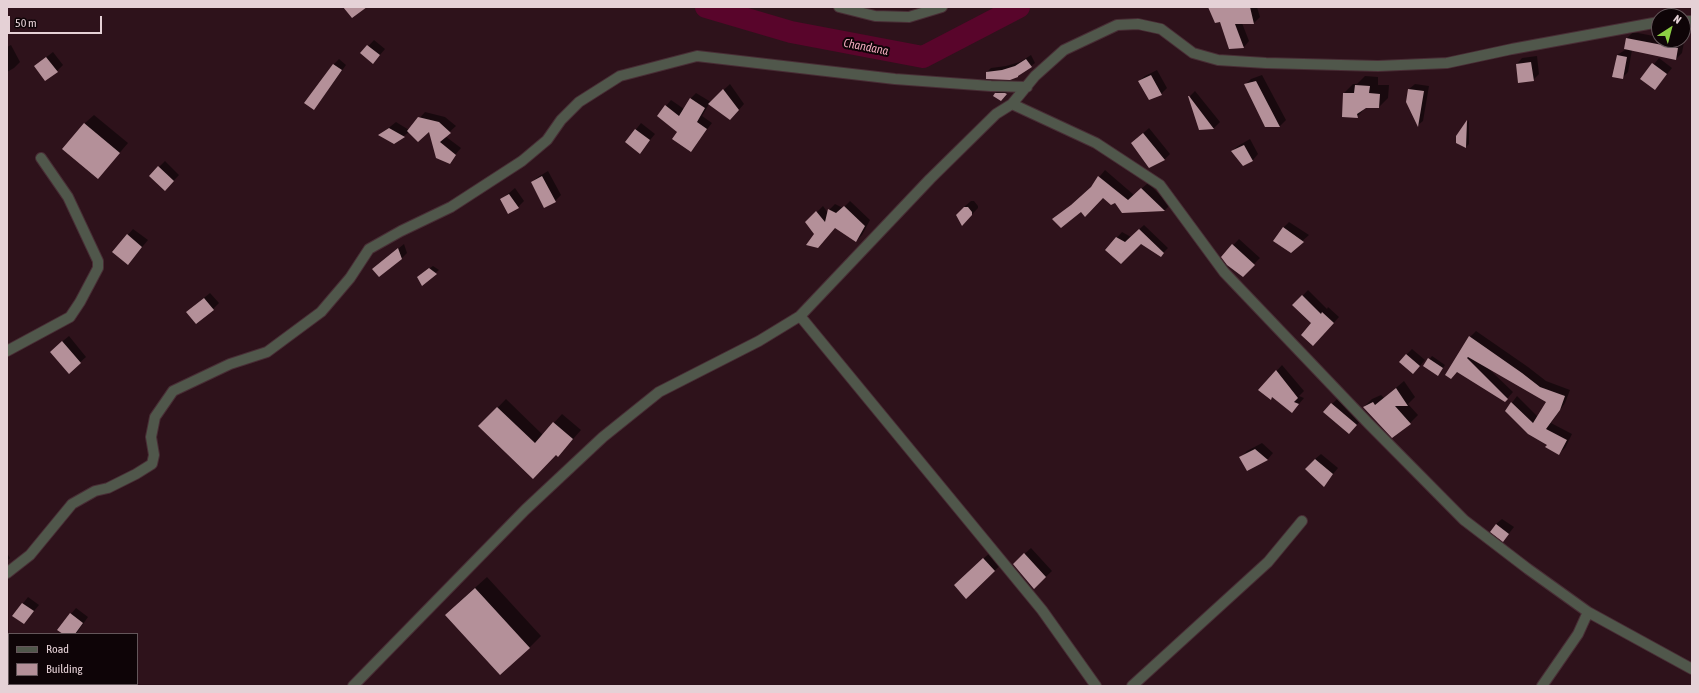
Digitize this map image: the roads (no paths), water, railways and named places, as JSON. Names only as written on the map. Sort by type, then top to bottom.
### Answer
[{"type":"street","points":[[839,7],[875,16],[909,17],[942,7]]},
{"type":"street","points":[[353,686],[525,510],[603,437],[659,392],[759,341],[800,316],[930,179],[996,114],[1012,104],[1035,76],[1064,50],[1117,25],[1138,24],[1161,29],[1193,53],[1218,60],[1378,66],[1447,63],[1512,49],[1651,23]]},
{"type":"street","points":[[7,573],[30,556],[72,504],[95,491],[108,488],[136,474],[152,464],[154,455],[151,436],[155,417],[173,391],[230,364],[266,352],[321,312],[350,278],[369,249],[401,231],[451,207],[522,161],[548,140],[560,120],[579,102],[620,76],[697,56],[895,79],[1027,87]]},
{"type":"street","points":[[1012,104],[1096,143],[1160,185],[1224,272],[1369,424],[1464,520],[1528,570],[1588,612],[1692,669]]},
{"type":"street","points":[[7,351],[70,316],[80,302],[98,268],[98,261],[68,198],[41,158]]},
{"type":"street","points":[[800,316],[1042,610],[1096,686]]},
{"type":"street","points":[[1132,686],[1268,562],[1302,521]]},
{"type":"street","points":[[1542,686],[1578,634],[1588,612]]},
{"type":"waterway","name":"Chandana","points":[[706,7],[791,32],[923,57],[1019,7]]}]
